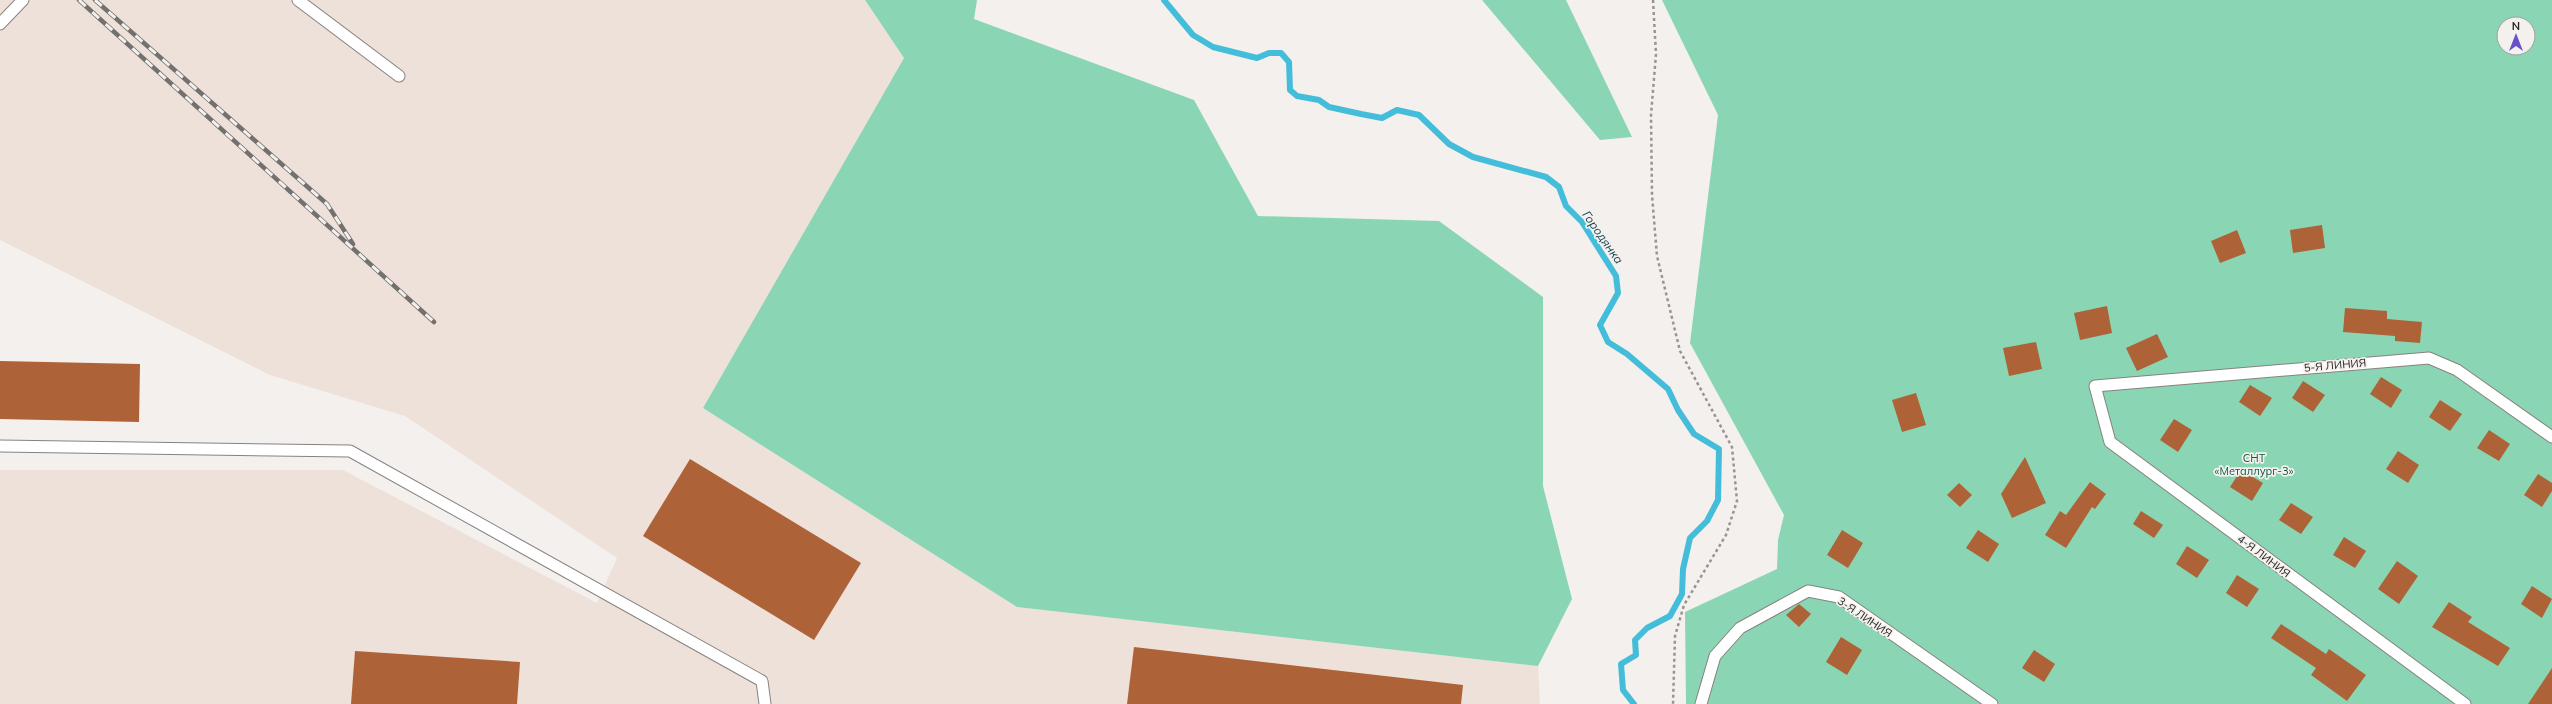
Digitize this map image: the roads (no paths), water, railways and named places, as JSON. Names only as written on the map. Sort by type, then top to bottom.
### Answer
[{"type":"lane","points":[[0,24],[23,0]]},
{"type":"lane","points":[[298,0],[399,76]]},
{"type":"lane","name":"5-Я ЛИНИЯ","points":[[2096,386],[2429,358],[2457,370],[2552,437]]},
{"type":"lane","name":"4-Я ЛИНИЯ","points":[[2096,386],[2110,442],[2465,704]]},
{"type":"lane","points":[[0,446],[350,450],[762,681],[765,704]]},
{"type":"lane","name":"3-Я ЛИНИЯ","points":[[1701,704],[1715,656],[1740,628],[1808,591],[1838,597],[1992,704]]},
{"type":"waterway","name":"Городянка","points":[[1164,0],[1193,35],[1213,47],[1257,58],[1269,53],[1281,53],[1289,62],[1290,90],[1297,96],[1319,100],[1329,107],[1382,118],[1397,110],[1419,115],[1449,144],[1473,157],[1546,177],[1559,187],[1566,206],[1582,222],[1616,276],[1618,293],[1600,325],[1608,342],[1627,354],[1668,389],[1678,410],[1694,434],[1719,449],[1718,500],[1707,521],[1690,538],[1683,569],[1682,594],[1670,616],[1647,628],[1635,640],[1636,655],[1621,664],[1623,690],[1634,704]]},
{"type":"railway","points":[[79,0],[434,322]]},
{"type":"railway","points":[[95,0],[327,204],[353,244]]},
{"type":"park label","name":"СНТ «Металлург-3»","points":[[2254,464]]}]
